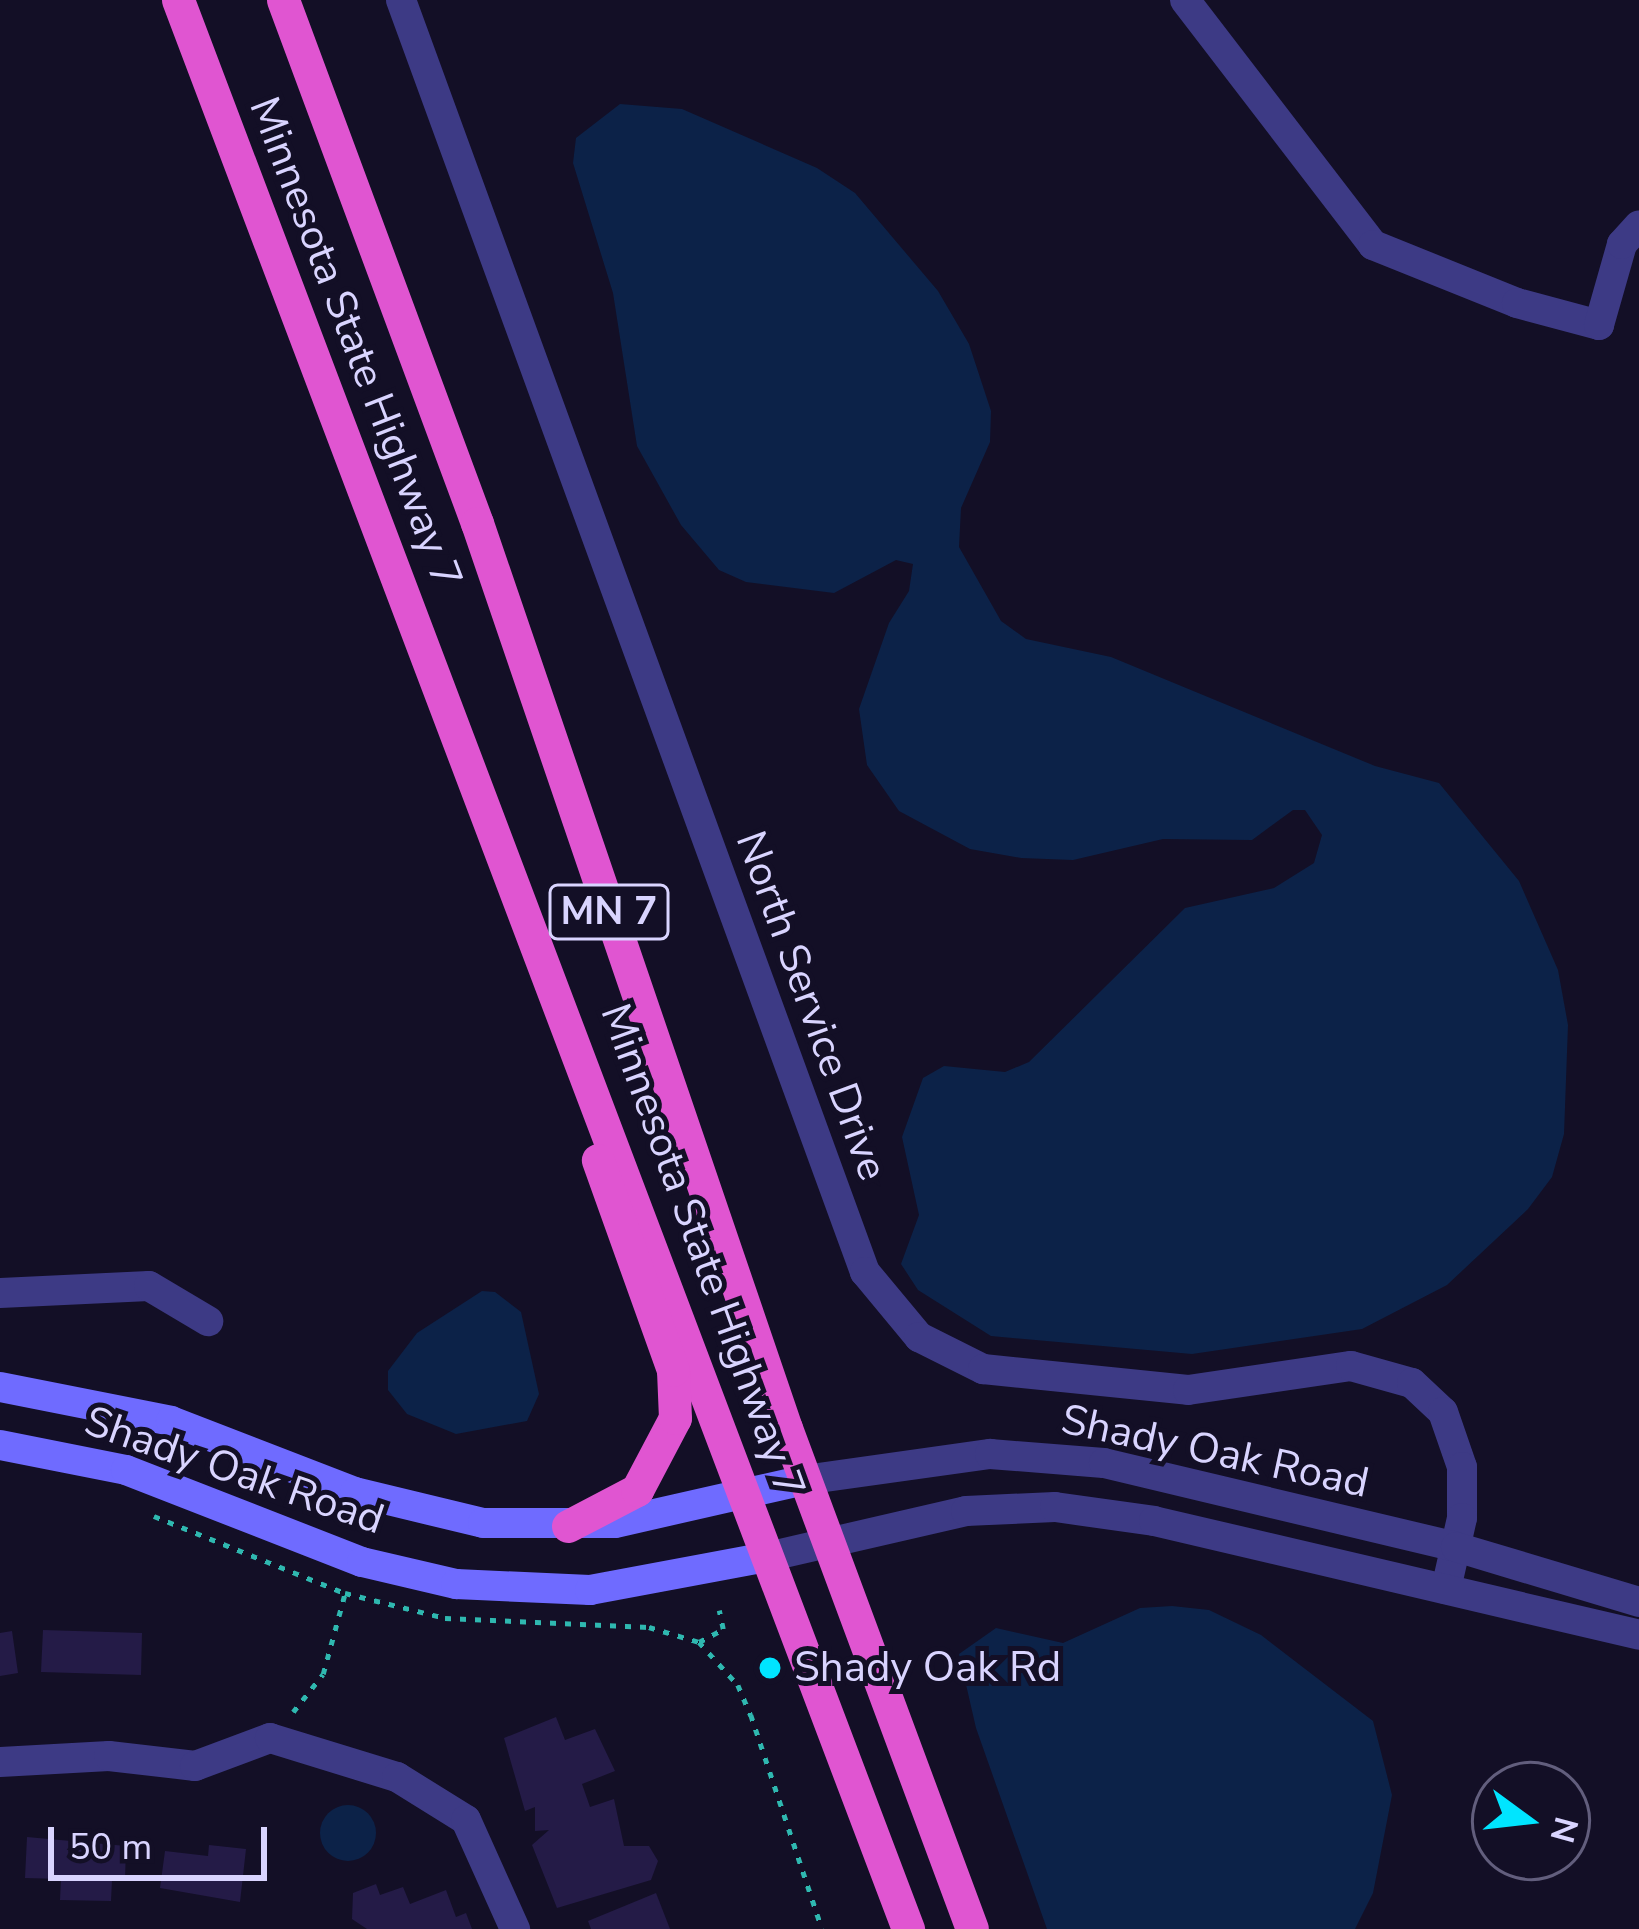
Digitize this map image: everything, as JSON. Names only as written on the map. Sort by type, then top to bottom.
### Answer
[{"type":"highway","name":"Minnesota State Highway 7","points":[[178,0],[908,1929]]},
{"type":"highway","name":"Minnesota State Highway 7","points":[[283,0],[461,478],[805,1480],[973,1929]]},
{"type":"highway","points":[[498,837],[676,1394],[670,1434],[653,1472],[612,1510],[568,1526]]},
{"type":"main road","name":"Shady Oak Road","points":[[0,1387],[171,1420],[419,1511],[568,1526],[745,1496],[805,1480]]},
{"type":"main road","name":"Shady Oak Road","points":[[0,1444],[126,1470],[362,1562],[456,1584],[590,1590],[767,1557]]},
{"type":"street","name":"North Service Drive","points":[[401,0],[865,1272],[892,1312],[953,1358],[1026,1378],[1188,1390],[1331,1367],[1390,1373],[1429,1395],[1455,1438],[1462,1495],[1446,1589]]},
{"type":"street","points":[[1185,0],[1373,245],[1517,303],[1598,325],[1622,244],[1639,225]]},
{"type":"street","points":[[0,1293],[149,1286],[208,1321]]},
{"type":"street","name":"Shady Oak Road","points":[[805,1480],[935,1458],[1047,1457],[1456,1547],[1639,1602]]},
{"type":"street","name":"Shady Oak Road","points":[[767,1557],[966,1511],[1055,1507],[1154,1521],[1639,1634]]},
{"type":"street","points":[[0,1762],[109,1756],[195,1766],[270,1738],[440,1796],[466,1820],[515,1929]]},
{"type":"path","points":[[144,1512],[345,1593],[445,1618],[649,1627],[699,1642],[738,1684],[751,1714],[822,1929]]},
{"type":"path","points":[[270,1738],[323,1674],[345,1593]]},
{"type":"path","points":[[699,1642],[723,1629],[719,1610]]},
{"type":"water","points":[[620,104],[682,109],[817,168],[855,193],[938,291],[969,344],[991,411],[990,442],[961,508],[959,547],[1001,621],[1026,639],[1111,657],[1375,766],[1439,783],[1519,881],[1558,970],[1568,1025],[1564,1134],[1552,1177],[1528,1209],[1447,1285],[1362,1329],[1192,1354],[991,1336],[918,1290],[901,1264],[919,1215],[902,1137],[923,1078],[944,1066],[1005,1072],[1029,1062],[1185,908],[1274,888],[1314,863],[1322,835],[1305,810],[1293,810],[1252,840],[1163,839],[1073,860],[1021,858],[970,849],[899,811],[867,765],[859,709],[889,623],[909,591],[913,564],[896,560],[834,593],[746,582],[719,570],[681,525],[637,446],[613,293],[573,163],[576,138]]},
{"type":"water","points":[[482,1291],[495,1292],[521,1312],[539,1394],[527,1421],[456,1434],[407,1414],[388,1390],[388,1371],[417,1333]]},
{"type":"water","points":[[1140,1608],[1209,1610],[1261,1635],[1373,1721],[1392,1795],[1373,1893],[1355,1929],[1047,1929],[976,1728],[959,1654],[996,1628],[1063,1643]]},
{"type":"water","points":[[348,1805],[368,1813],[376,1833],[368,1853],[348,1861],[328,1853],[320,1833],[328,1813]]},
{"type":"building","points":[[43,1630],[142,1633],[141,1675],[41,1672]]},
{"type":"building","points":[[12,1631],[18,1673],[0,1676],[0,1633]]},
{"type":"building","points":[[556,1717],[565,1740],[595,1729],[615,1771],[582,1784],[590,1807],[614,1799],[624,1846],[649,1846],[658,1861],[651,1880],[557,1908],[532,1845],[549,1830],[535,1831],[535,1807],[525,1811],[504,1738]]},
{"type":"building","points":[[27,1837],[126,1846],[125,1880],[112,1880],[111,1901],[60,1900],[61,1879],[25,1878]]},
{"type":"building","points":[[209,1845],[246,1849],[240,1902],[160,1888],[165,1851],[208,1856]]},
{"type":"building","points":[[376,1884],[380,1895],[403,1887],[410,1904],[446,1890],[456,1917],[466,1913],[472,1929],[367,1929],[352,1919],[353,1893]]},
{"type":"building","points":[[656,1893],[670,1929],[591,1929],[588,1921]]},
{"type":"place","name":"Shady Oak Rd","points":[[770,1668]]}]
